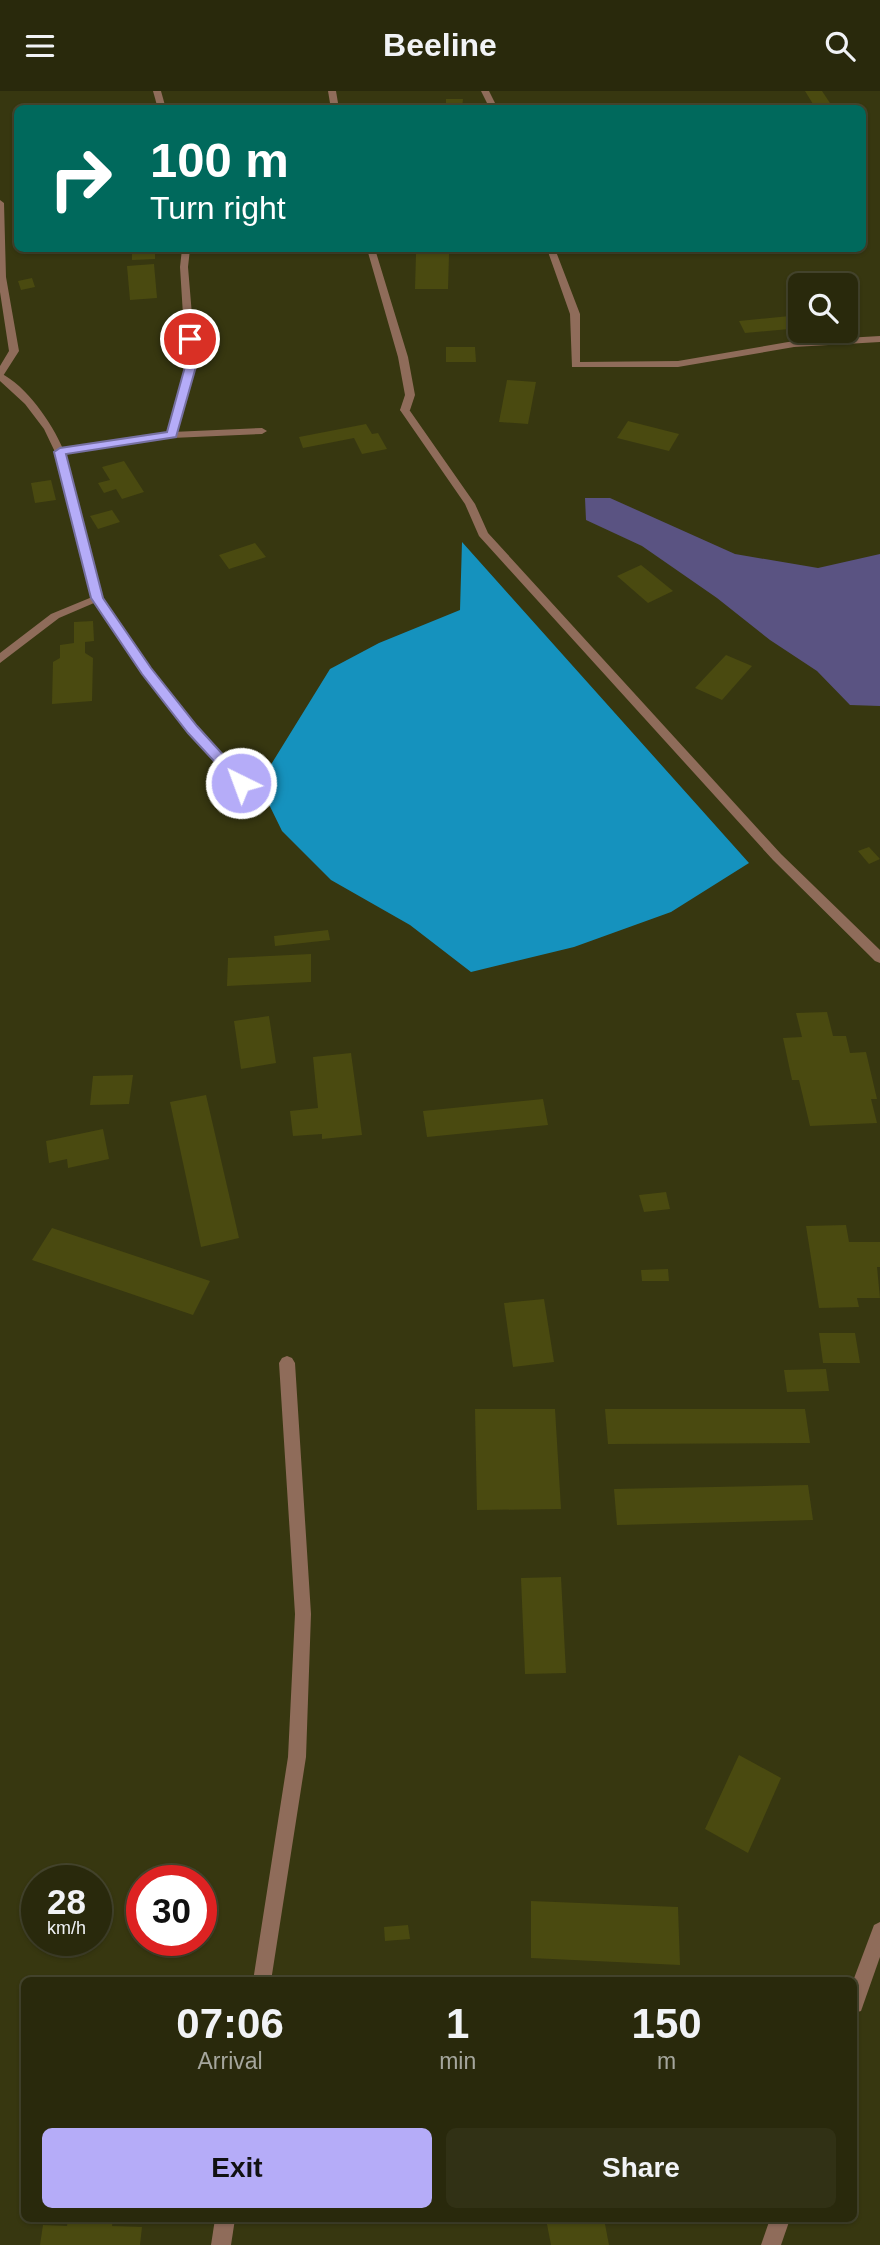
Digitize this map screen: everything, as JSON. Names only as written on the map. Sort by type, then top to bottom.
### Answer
[{"type":"street","points":[[0,203],[2,278],[14,351],[0,375],[28,402],[49,428],[60,452],[97,598],[146,671],[193,730],[241,783]]},
{"type":"street","points":[[172,435],[191,363],[184,267],[186,252]]},
{"type":"street","points":[[372,252],[403,357],[410,395],[404,410],[470,504],[483,534],[777,857],[880,958]]},
{"type":"street","points":[[552,252],[575,314],[575,365],[678,364],[794,344],[880,339]]},
{"type":"street","points":[[60,452],[172,435],[262,431]]},
{"type":"street","points":[[0,659],[55,616],[97,598]]},
{"type":"street","points":[[263,1977],[297,1757],[303,1614],[287,1363]]},
{"type":"street","points":[[857,1996],[880,1931]]},
{"type":"street","points":[[221,2245],[225,2222]]},
{"type":"street","points":[[771,2245],[779,2222]]},
{"type":"shaded area","points":[[585,498],[610,498],[735,554],[818,568],[880,554],[880,706],[850,705],[817,671],[770,640],[717,598],[642,546],[586,520]]},
{"type":"water","points":[[462,542],[749,863],[671,912],[574,947],[471,972],[410,925],[331,880],[282,831],[259,784],[330,669],[379,643],[460,610]]},
{"type":"building","points":[[805,91],[822,91],[831,105],[814,105]]},
{"type":"building","points":[[446,99],[463,99],[462,105],[446,105]]},
{"type":"building","points":[[132,252],[155,252],[155,259],[132,260]]},
{"type":"building","points":[[416,254],[449,254],[448,289],[415,289]]},
{"type":"building","points":[[154,264],[157,298],[130,300],[127,266]]},
{"type":"building","points":[[32,278],[35,287],[21,290],[18,281]]},
{"type":"building","points":[[788,316],[788,329],[745,333],[739,321]]},
{"type":"building","points":[[446,347],[475,347],[476,362],[446,362]]},
{"type":"building","points":[[507,380],[536,382],[528,424],[499,422]]},
{"type":"building","points":[[628,421],[679,434],[669,451],[617,438]]},
{"type":"building","points":[[366,424],[372,434],[378,433],[387,449],[362,454],[354,438],[303,448],[299,437]]},
{"type":"building","points":[[124,461],[144,492],[122,499],[116,489],[104,493],[98,483],[110,480],[102,467]]},
{"type":"building","points":[[51,480],[56,500],[35,503],[31,483]]},
{"type":"building","points":[[112,510],[120,522],[98,529],[90,516]]},
{"type":"building","points":[[255,543],[266,557],[229,569],[219,555]]},
{"type":"building","points":[[641,565],[673,591],[648,603],[617,576]]},
{"type":"building","points":[[93,621],[94,641],[85,642],[85,653],[93,658],[92,701],[52,704],[53,662],[60,658],[60,645],[74,643],[74,622]]},
{"type":"building","points":[[726,655],[752,666],[722,700],[695,688]]},
{"type":"building","points":[[869,847],[880,859],[869,864],[858,851]]},
{"type":"building","points":[[328,930],[330,940],[275,946],[274,936]]},
{"type":"building","points":[[311,954],[311,982],[227,986],[228,958]]},
{"type":"building","points":[[827,1012],[833,1036],[846,1036],[850,1053],[866,1052],[877,1099],[871,1099],[877,1123],[810,1126],[799,1080],[792,1080],[783,1038],[802,1037],[796,1013]]},
{"type":"building","points":[[269,1016],[276,1063],[241,1069],[234,1021]]},
{"type":"building","points":[[351,1053],[362,1135],[322,1139],[322,1134],[293,1136],[290,1111],[318,1108],[313,1057]]},
{"type":"building","points":[[133,1075],[129,1104],[90,1105],[93,1076]]},
{"type":"building","points":[[206,1095],[239,1238],[201,1247],[170,1102]]},
{"type":"building","points":[[543,1099],[548,1125],[427,1137],[423,1111]]},
{"type":"building","points":[[103,1129],[109,1159],[68,1168],[67,1159],[49,1163],[46,1141]]},
{"type":"building","points":[[666,1192],[670,1209],[644,1212],[639,1195]]},
{"type":"building","points":[[846,1225],[849,1242],[880,1242],[880,1267],[877,1267],[880,1298],[857,1298],[859,1307],[819,1308],[806,1226]]},
{"type":"building","points":[[52,1228],[210,1281],[193,1315],[32,1260]]},
{"type":"building","points":[[668,1269],[669,1281],[642,1281],[641,1270]]},
{"type":"building","points":[[544,1299],[554,1362],[513,1367],[504,1303]]},
{"type":"building","points":[[819,1333],[855,1333],[860,1363],[823,1363]]},
{"type":"building","points":[[826,1369],[829,1391],[787,1392],[784,1370]]},
{"type":"building","points":[[475,1409],[555,1409],[561,1509],[477,1510]]},
{"type":"building","points":[[605,1409],[805,1409],[810,1443],[608,1444]]},
{"type":"building","points":[[808,1485],[813,1520],[617,1525],[614,1489]]},
{"type":"building","points":[[561,1577],[566,1673],[525,1674],[521,1578]]},
{"type":"building","points":[[739,1755],[781,1778],[748,1853],[705,1829]]},
{"type":"building","points":[[531,1901],[678,1907],[680,1965],[531,1958]]},
{"type":"building","points":[[408,1925],[410,1939],[385,1941],[384,1927]]},
{"type":"building","points":[[68,2222],[113,2222],[112,2226],[142,2227],[140,2245],[40,2245],[43,2225],[67,2226]]},
{"type":"building","points":[[547,2222],[605,2222],[609,2245],[551,2245]]},
{"type":"route","points":[[190,339],[191,363],[172,435],[60,452],[97,598],[146,671],[193,730],[241,783]]}]
